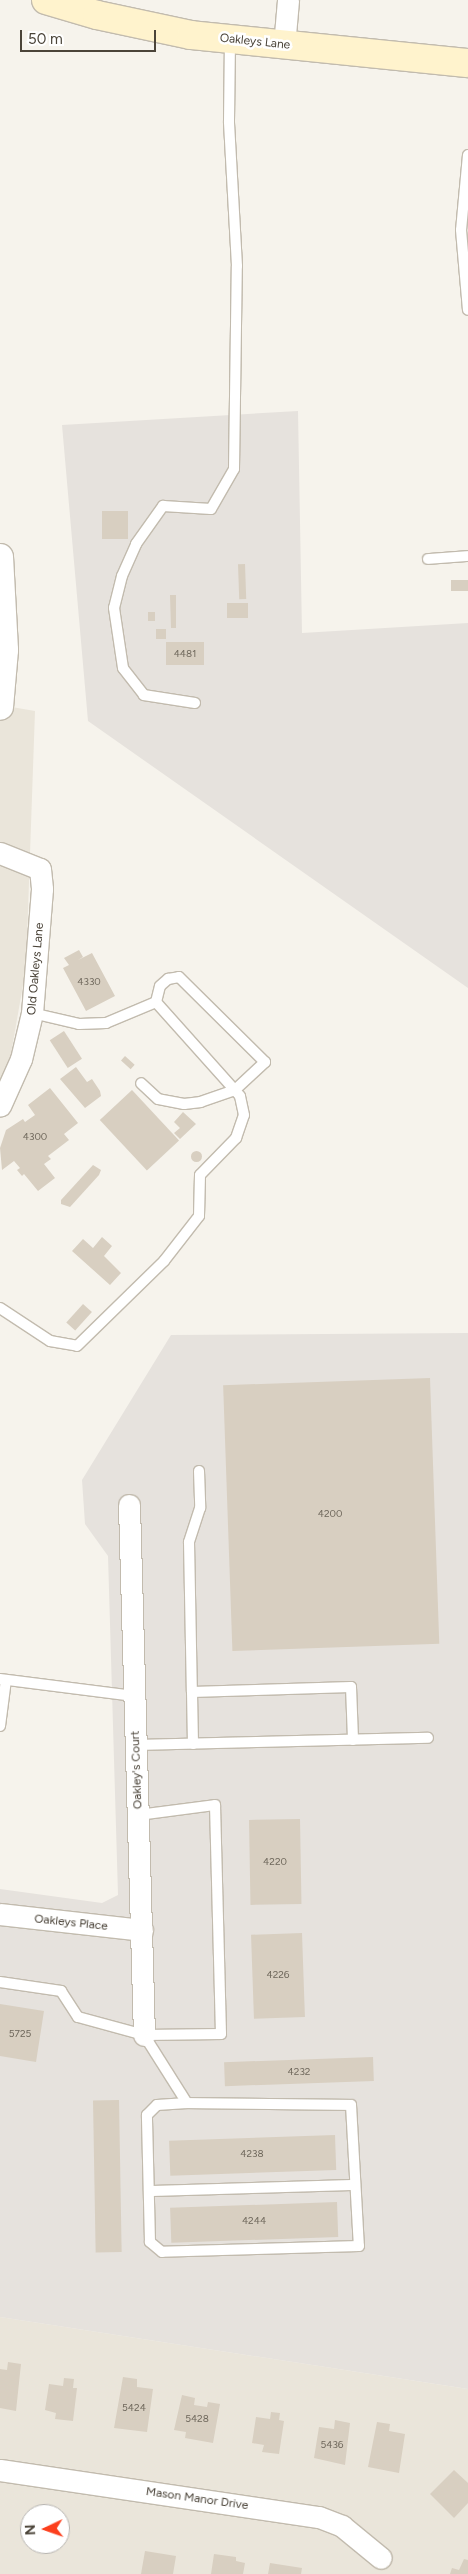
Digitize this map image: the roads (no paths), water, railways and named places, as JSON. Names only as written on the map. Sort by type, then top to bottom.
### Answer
[{"type":"main road","name":"Oakleys Lane","points":[[46,0],[154,29],[284,46],[468,63]]},
{"type":"street","points":[[284,46],[288,0]]},
{"type":"street","points":[[0,557],[5,650],[0,707]]},
{"type":"street","name":"Old Oakleys Lane","points":[[0,853],[40,869],[38,957],[32,1013],[21,1059],[0,1106]]},
{"type":"street","name":"Oakley's Court","points":[[129,1505],[144,2036]]},
{"type":"street","name":"Oakleys Place","points":[[0,1914],[142,1930]]},
{"type":"street","name":"Mason Manor Drive","points":[[0,2470],[319,2517],[342,2526],[380,2558]]},
{"type":"lane","points":[[195,703],[144,694],[123,668],[114,608],[122,576],[136,544],[163,506],[211,509],[234,469],[237,266],[229,121],[230,40]]},
{"type":"lane","points":[[468,156],[461,230],[468,310]]},
{"type":"lane","points":[[428,559],[468,556]]},
{"type":"lane","points":[[141,1083],[158,1099],[184,1104],[220,1097],[236,1090],[265,1062],[186,980],[179,976],[168,979],[160,986],[156,1002]]},
{"type":"lane","points":[[32,1013],[79,1024],[106,1023],[156,1002]]},
{"type":"lane","points":[[0,1308],[50,1341],[77,1346],[164,1261],[199,1216],[200,1175],[236,1138],[244,1115],[240,1096],[236,1090],[156,1002]]},
{"type":"lane","points":[[193,1744],[189,1542],[200,1508],[199,1471]]},
{"type":"lane","points":[[0,1726],[3,1680],[134,1696]]},
{"type":"lane","points":[[192,1692],[351,1687],[353,1740]]},
{"type":"lane","points":[[136,1745],[428,1738]]},
{"type":"lane","points":[[0,1982],[61,1991],[78,2017],[144,2036],[221,2034],[215,1804],[138,1815]]},
{"type":"lane","points":[[144,2036],[187,2103]]},
{"type":"lane","points":[[187,2103],[351,2105],[359,2246],[162,2252],[150,2242],[147,2115],[157,2105],[187,2103]]},
{"type":"lane","points":[[148,2191],[356,2185]]}]
